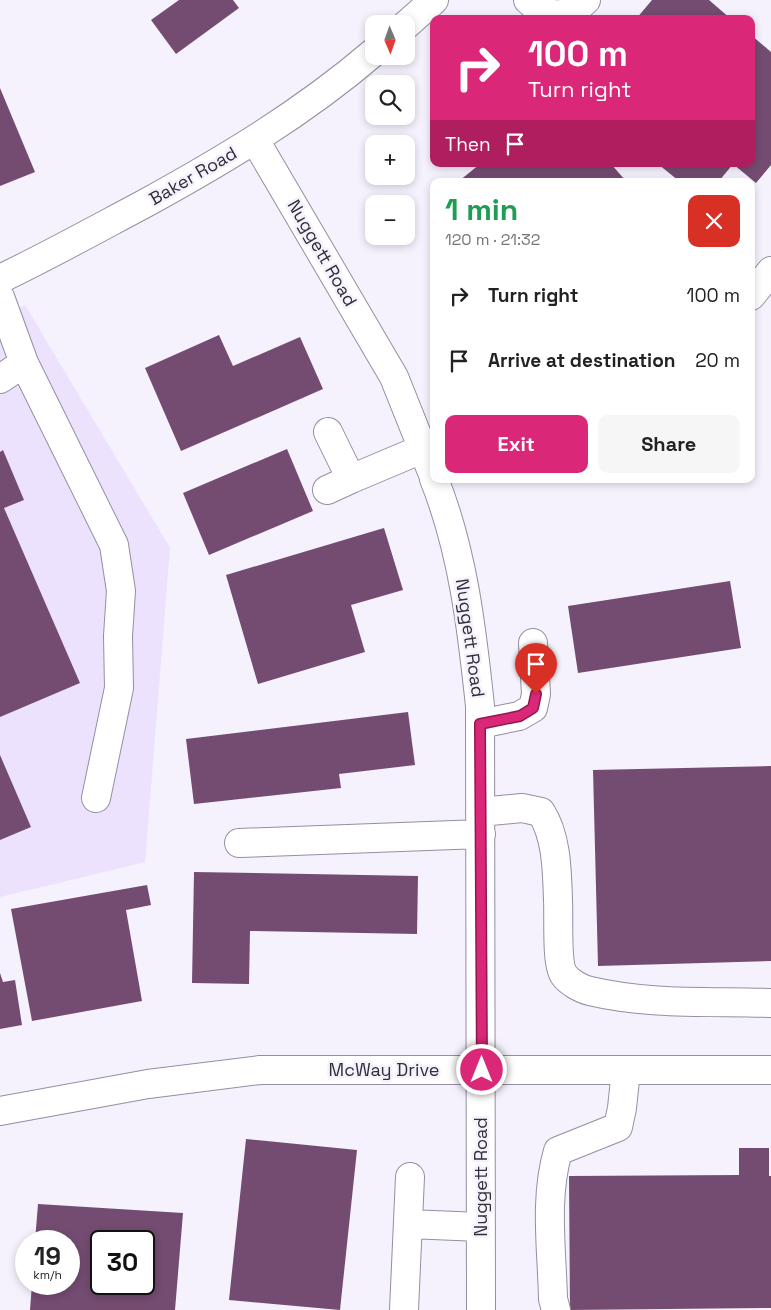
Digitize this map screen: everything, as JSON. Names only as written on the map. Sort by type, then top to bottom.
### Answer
[{"type":"street","points":[[415,17],[434,0]]},
{"type":"street","points":[[528,0],[551,14],[567,15],[586,0]]},
{"type":"street","name":"Baker Road","points":[[0,279],[196,176],[255,140],[333,87],[365,60]]},
{"type":"street","name":"Nuggett Road","points":[[255,140],[394,377],[430,468]]},
{"type":"street","points":[[755,291],[771,271]]},
{"type":"street","points":[[0,297],[24,363],[114,545],[121,591],[118,636],[119,688],[96,798]]},
{"type":"street","points":[[0,379],[24,363]]},
{"type":"street","points":[[328,432],[339,485],[422,448]]},
{"type":"street","name":"Nuggett Road","points":[[436,483],[462,579],[474,644],[480,724],[481,1310]]},
{"type":"street","points":[[480,724],[520,716],[533,708],[536,694],[533,643]]},
{"type":"street","points":[[239,843],[481,823],[522,808],[541,812],[548,823],[557,878],[559,947],[563,974],[574,984],[588,991],[620,996],[771,1003]]},
{"type":"street","name":"McWay Drive","points":[[0,1111],[148,1084],[260,1070],[771,1070]]},
{"type":"street","points":[[556,1310],[553,1299],[549,1208],[551,1173],[558,1151],[618,1127],[626,1070]]},
{"type":"street","points":[[404,1310],[410,1177]]},
{"type":"street","points":[[408,1224],[481,1227]]},
{"type":"shaded area","points":[[25,305],[170,548],[145,862],[0,897],[0,317]]},
{"type":"building","points":[[179,0],[233,0],[239,8],[176,54],[151,20]]},
{"type":"building","points":[[652,0],[709,0],[726,15],[639,15]]},
{"type":"building","points":[[755,38],[771,52],[771,165],[756,183],[755,178],[750,178],[737,167],[755,167]]},
{"type":"building","points":[[0,88],[35,172],[0,186]]},
{"type":"building","points":[[476,167],[614,167],[623,178],[463,178]]},
{"type":"building","points":[[662,167],[731,167],[721,178],[675,178]]},
{"type":"building","points":[[219,335],[233,366],[300,337],[323,389],[181,451],[145,368]]},
{"type":"building","points":[[287,449],[313,511],[209,555],[183,493]]},
{"type":"building","points":[[3,450],[24,500],[4,508],[80,683],[0,717],[0,452]]},
{"type":"building","points":[[384,528],[403,590],[351,605],[365,652],[258,684],[226,575]]},
{"type":"building","points":[[730,581],[741,648],[578,673],[568,606]]},
{"type":"building","points":[[408,712],[415,765],[339,774],[341,788],[194,804],[186,739]]},
{"type":"building","points":[[0,755],[31,827],[0,840]]},
{"type":"building","points":[[771,766],[771,961],[598,966],[593,770]]},
{"type":"building","points":[[194,872],[418,876],[417,934],[250,931],[249,984],[192,983]]},
{"type":"building","points":[[147,885],[151,905],[126,910],[142,1001],[32,1021],[11,909]]},
{"type":"building","points":[[0,973],[3,982],[15,980],[22,1025],[0,1029]]},
{"type":"building","points":[[246,1139],[357,1150],[340,1310],[229,1300]]},
{"type":"building","points":[[739,1148],[769,1148],[769,1176],[771,1176],[771,1308],[570,1310],[569,1176],[739,1175]]},
{"type":"building","points":[[38,1204],[183,1213],[175,1310],[30,1310],[31,1295],[80,1295],[80,1230],[36,1230]]},
{"type":"route","points":[[482,1070],[480,724],[520,716],[533,708],[536,694]]}]
